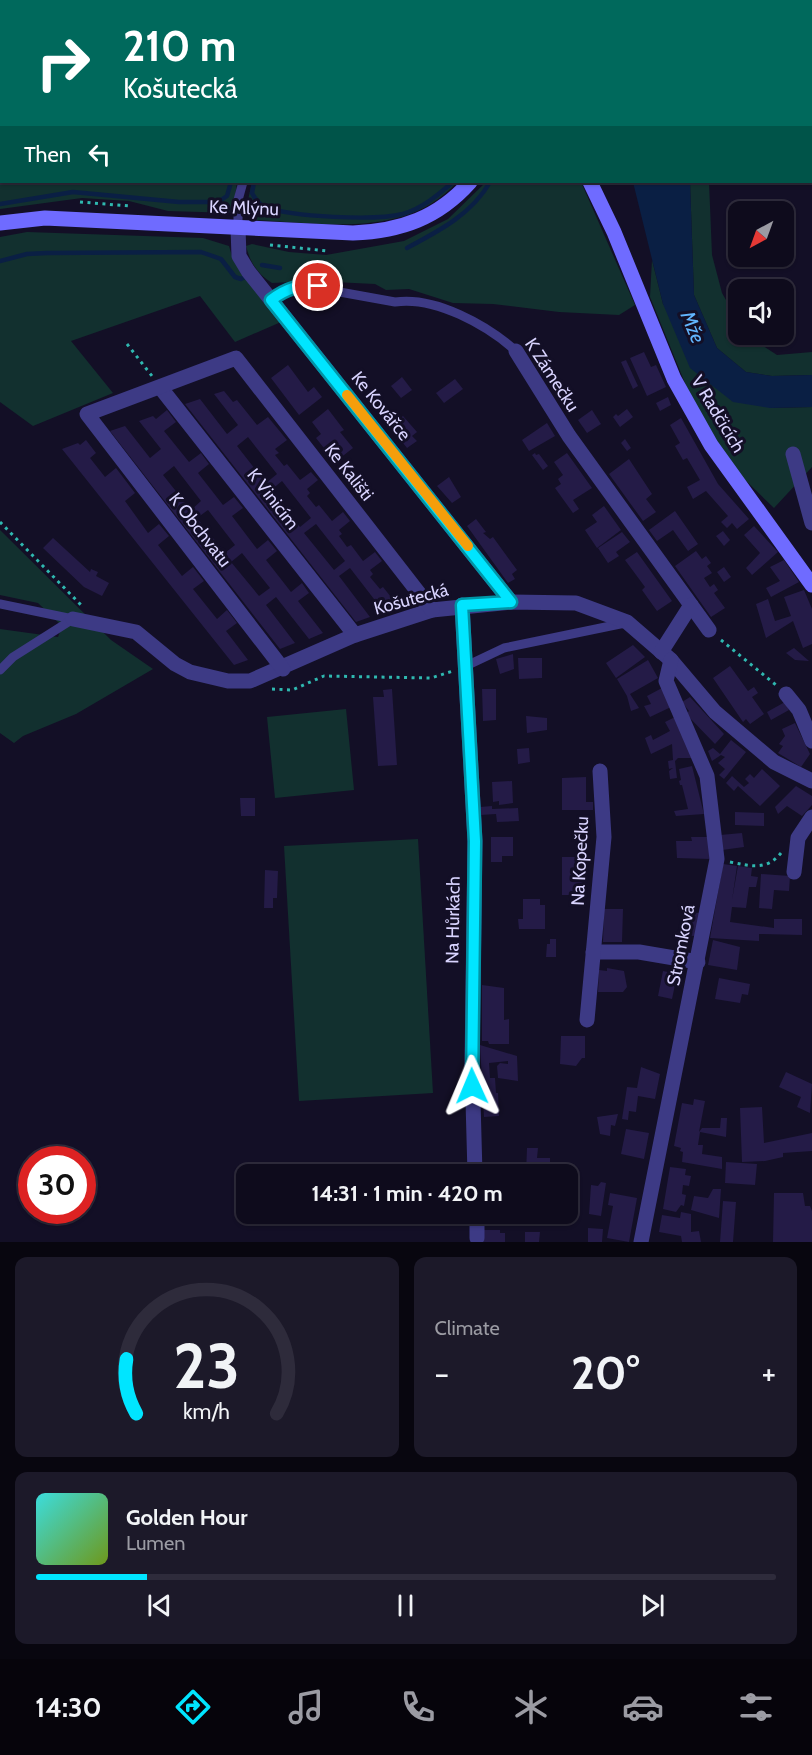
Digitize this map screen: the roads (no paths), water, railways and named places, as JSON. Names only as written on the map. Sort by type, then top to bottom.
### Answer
[{"type":"street","name":"Ke Mlýnu","points":[[0,223],[45,218],[353,233],[388,231],[428,217],[449,204],[469,183]]},
{"type":"street","name":"V Radčicích","points":[[590,183],[614,232],[674,379],[711,445],[812,585]]},
{"type":"street","name":"Ke Kovářce","points":[[238,228],[239,256],[271,300],[511,602]]},
{"type":"street","name":"K Zámečku","points":[[516,351],[569,436],[709,630]]},
{"type":"street","name":"Ke Kališti","points":[[160,387],[236,358],[432,610]]},
{"type":"street","name":"K Obchvatu","points":[[160,387],[87,414],[282,669]]},
{"type":"street","name":"K Vinicím","points":[[160,387],[355,635]]},
{"type":"street","points":[[793,454],[812,523]]},
{"type":"street","name":"Košutecká","points":[[73,619],[136,632],[176,664],[207,677],[228,681],[250,681],[282,669],[355,635],[432,610],[462,605],[511,602],[576,603],[627,622],[666,656],[715,712],[774,762],[812,781]]},
{"type":"street","name":"Na Hůrkách","points":[[462,605],[475,841],[472,1064],[475,1164]]},
{"type":"street","points":[[666,656],[691,605]]},
{"type":"street","name":"Stromková","points":[[641,1242],[717,859],[706,776],[666,681],[666,656]]},
{"type":"street","points":[[786,694],[800,711],[812,741]]},
{"type":"street","name":"Na Kopečku","points":[[587,1020],[604,837],[600,771]]},
{"type":"street","points":[[794,872],[798,838],[812,817]]},
{"type":"street","points":[[593,952],[639,952],[698,962]]},
{"type":"street","points":[[477,1224],[477,1238]]},
{"type":"lane","points":[[238,228],[238,200],[243,183]]},
{"type":"lane","name":"K Zámečku","points":[[271,300],[286,289],[301,285],[395,302],[410,300],[448,311],[499,336],[516,351]]},
{"type":"lane","points":[[0,604],[73,619]]},
{"type":"lane","points":[[0,670],[13,657],[73,619]]},
{"type":"lane","points":[[466,666],[504,648],[627,622]]},
{"type":"water","name":"Mže","points":[[633,183],[690,183],[694,295],[717,348],[746,372],[772,376],[812,375],[812,407],[770,408],[733,402],[690,368],[663,304]]},
{"type":"waterway","points":[[0,204],[73,192],[179,202],[218,202],[227,196],[231,183]]},
{"type":"waterway","points":[[254,183],[252,193],[265,207],[294,213],[354,217],[403,214],[430,201],[452,183]]},
{"type":"waterway","points":[[407,248],[454,221],[474,203],[489,183]]},
{"type":"waterway","points":[[0,261],[27,254],[47,253],[201,252],[221,259],[235,277],[241,279],[245,277]]},
{"type":"waterway","points":[[262,265],[280,268]]}]
